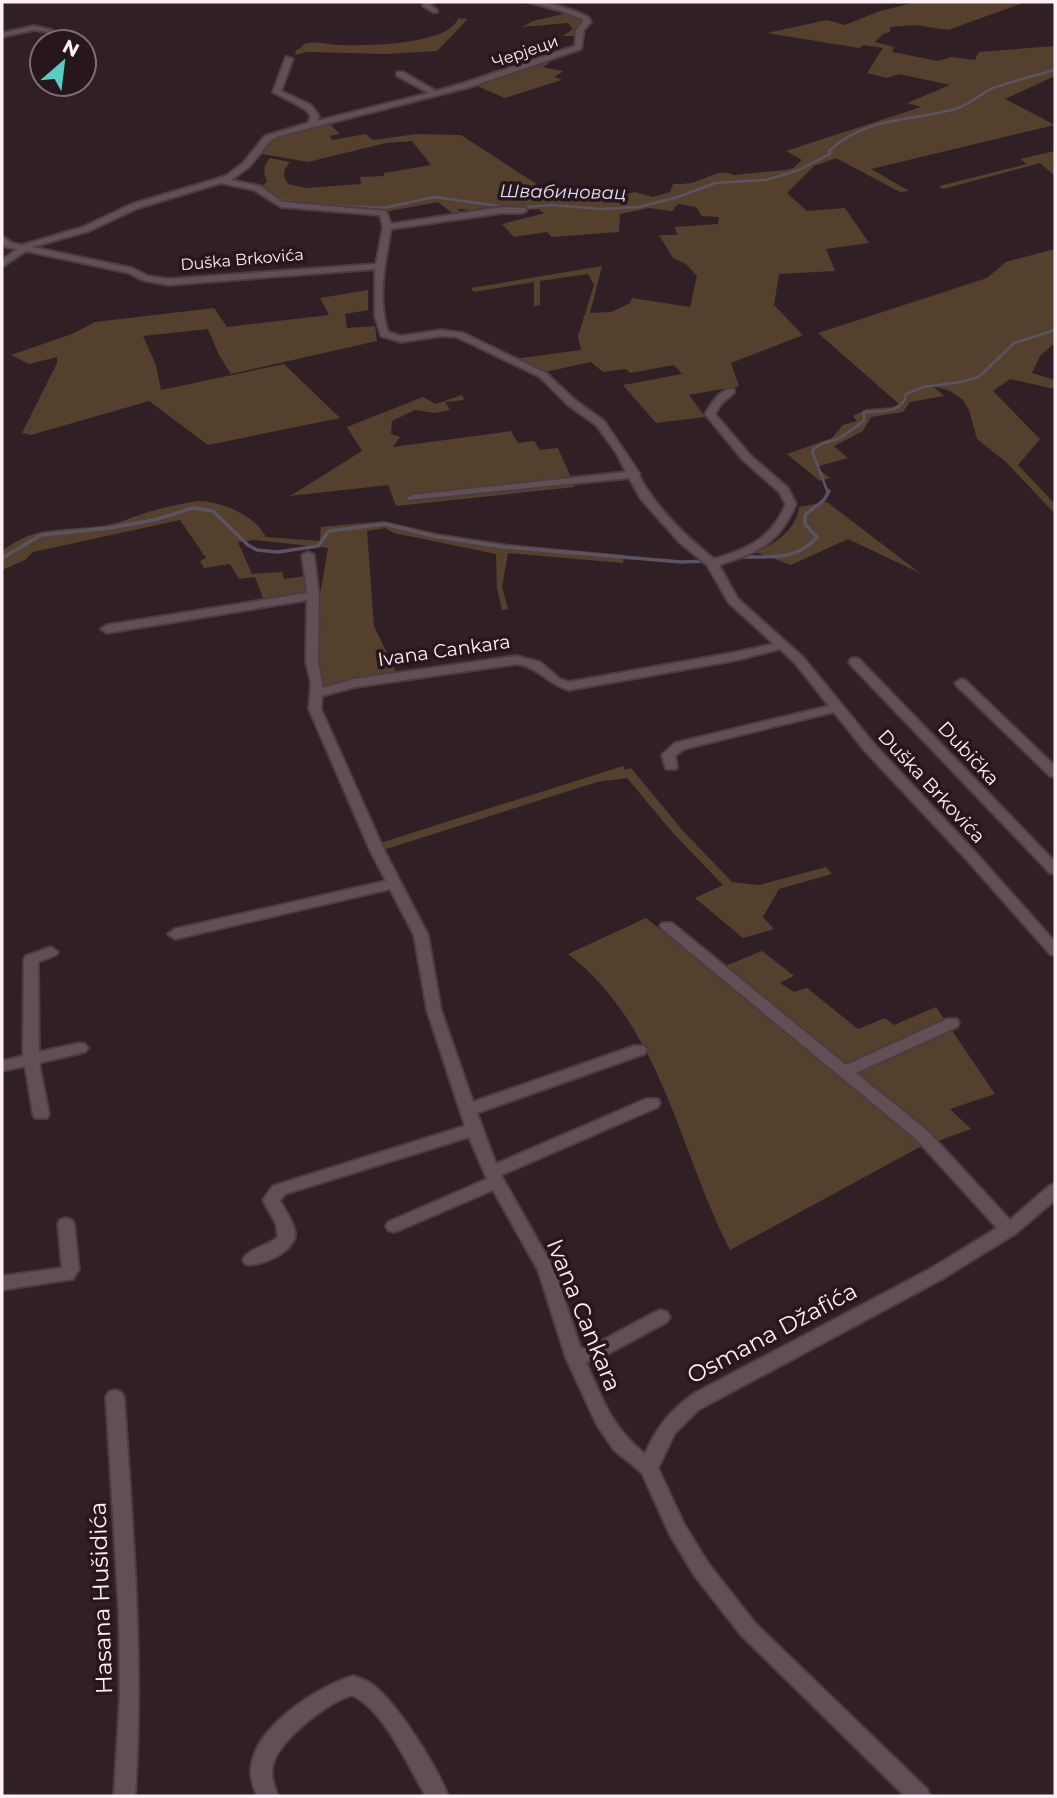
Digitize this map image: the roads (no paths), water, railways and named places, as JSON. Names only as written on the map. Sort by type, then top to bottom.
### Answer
[{"type":"street","points":[[432,2],[425,5],[435,11]]},
{"type":"street","name":"Черјеци","points":[[223,181],[246,165],[268,138],[501,74],[578,47],[580,30],[587,22],[586,18],[567,10],[531,2]]},
{"type":"street","points":[[2,35],[28,28]]},
{"type":"street","points":[[289,59],[277,92],[311,109],[315,116],[311,125]]},
{"type":"street","points":[[400,74],[435,93]]},
{"type":"street","points":[[2,264],[27,246],[86,229],[135,206],[223,181],[257,188],[281,204],[383,214],[388,220],[388,227],[502,210],[523,210]]},
{"type":"street","name":"Duška Brkovića","points":[[388,227],[381,266],[378,320],[386,336],[400,339],[448,331],[532,369],[600,423],[635,474],[645,497],[665,522],[707,559],[733,601],[799,660],[835,708],[1055,951]]},
{"type":"street","points":[[4,243],[27,246]]},
{"type":"street","name":"Duška Brkovića","points":[[27,246],[132,271],[145,278],[176,283],[381,266]]},
{"type":"street","points":[[707,559],[730,557],[765,544],[780,527],[791,504],[784,489],[747,458],[710,414],[718,401],[730,391]]},
{"type":"street","points":[[412,498],[635,474]]},
{"type":"street","name":"Ivana Cankara","points":[[308,555],[313,596],[312,661],[317,683],[315,709],[394,884],[421,935],[434,1010],[494,1177],[546,1269],[575,1358],[609,1428],[620,1445],[649,1468]]},
{"type":"street","points":[[107,629],[313,596]]},
{"type":"street","name":"Ivana Cankara","points":[[315,694],[354,683],[516,660],[537,663],[547,670],[557,683],[571,685],[737,656],[783,645]]},
{"type":"street","name":"Dubička","points":[[855,662],[1055,870]]},
{"type":"street","points":[[961,683],[1055,773]]},
{"type":"street","points":[[671,766],[668,755],[680,746],[835,708]]},
{"type":"street","points":[[175,934],[394,884]]},
{"type":"street","points":[[667,926],[922,1135],[1009,1230]]},
{"type":"street","points":[[41,1114],[31,1059],[31,959],[51,952]]},
{"type":"street","points":[[846,1071],[953,1023]]},
{"type":"street","points":[[2,1066],[80,1048]]},
{"type":"street","points":[[468,1110],[639,1050]]},
{"type":"street","points":[[394,1226],[652,1102]]},
{"type":"street","points":[[251,1259],[283,1246],[287,1237],[287,1228],[271,1200],[279,1190],[475,1129]]},
{"type":"street","name":"Osmana Džafića","points":[[649,1468],[659,1440],[682,1410],[936,1274],[1009,1230],[1055,1190]]},
{"type":"street","points":[[2,1283],[67,1274],[71,1269],[66,1224]]},
{"type":"street","points":[[575,1358],[600,1350],[661,1317]]},
{"type":"street","name":"Hasana Hušidića","points":[[115,1397],[129,1614],[130,1696],[125,1796]]},
{"type":"street","points":[[649,1468],[677,1529],[701,1569],[748,1629],[920,1796]]},
{"type":"street","points":[[268,1796],[262,1782],[262,1764],[277,1735],[333,1692],[353,1685],[370,1694],[388,1717],[438,1796]]},
{"type":"waterway","name":"Швабиновац","points":[[321,205],[384,208],[434,197],[514,208],[552,205],[601,209],[639,207],[678,197],[715,183],[766,180],[799,170],[830,154],[829,151],[843,140],[873,126],[955,109],[993,88],[1055,70]]},
{"type":"waterway","name":"Швабиновац","points":[[276,199],[305,204]]},
{"type":"waterway","points":[[828,493],[812,451],[821,444],[840,438],[864,421],[864,412],[896,408],[906,394],[923,387],[979,377],[1014,343],[1055,330]]},
{"type":"waterway","points":[[737,557],[780,556],[800,551],[809,545],[817,537],[805,524],[805,515],[824,500],[828,493]]},
{"type":"waterway","points":[[2,558],[41,535],[109,528],[154,520],[193,508],[213,511],[248,545],[257,550],[278,552],[318,546],[329,531],[385,524],[433,536],[504,547],[681,562],[708,561]]}]
